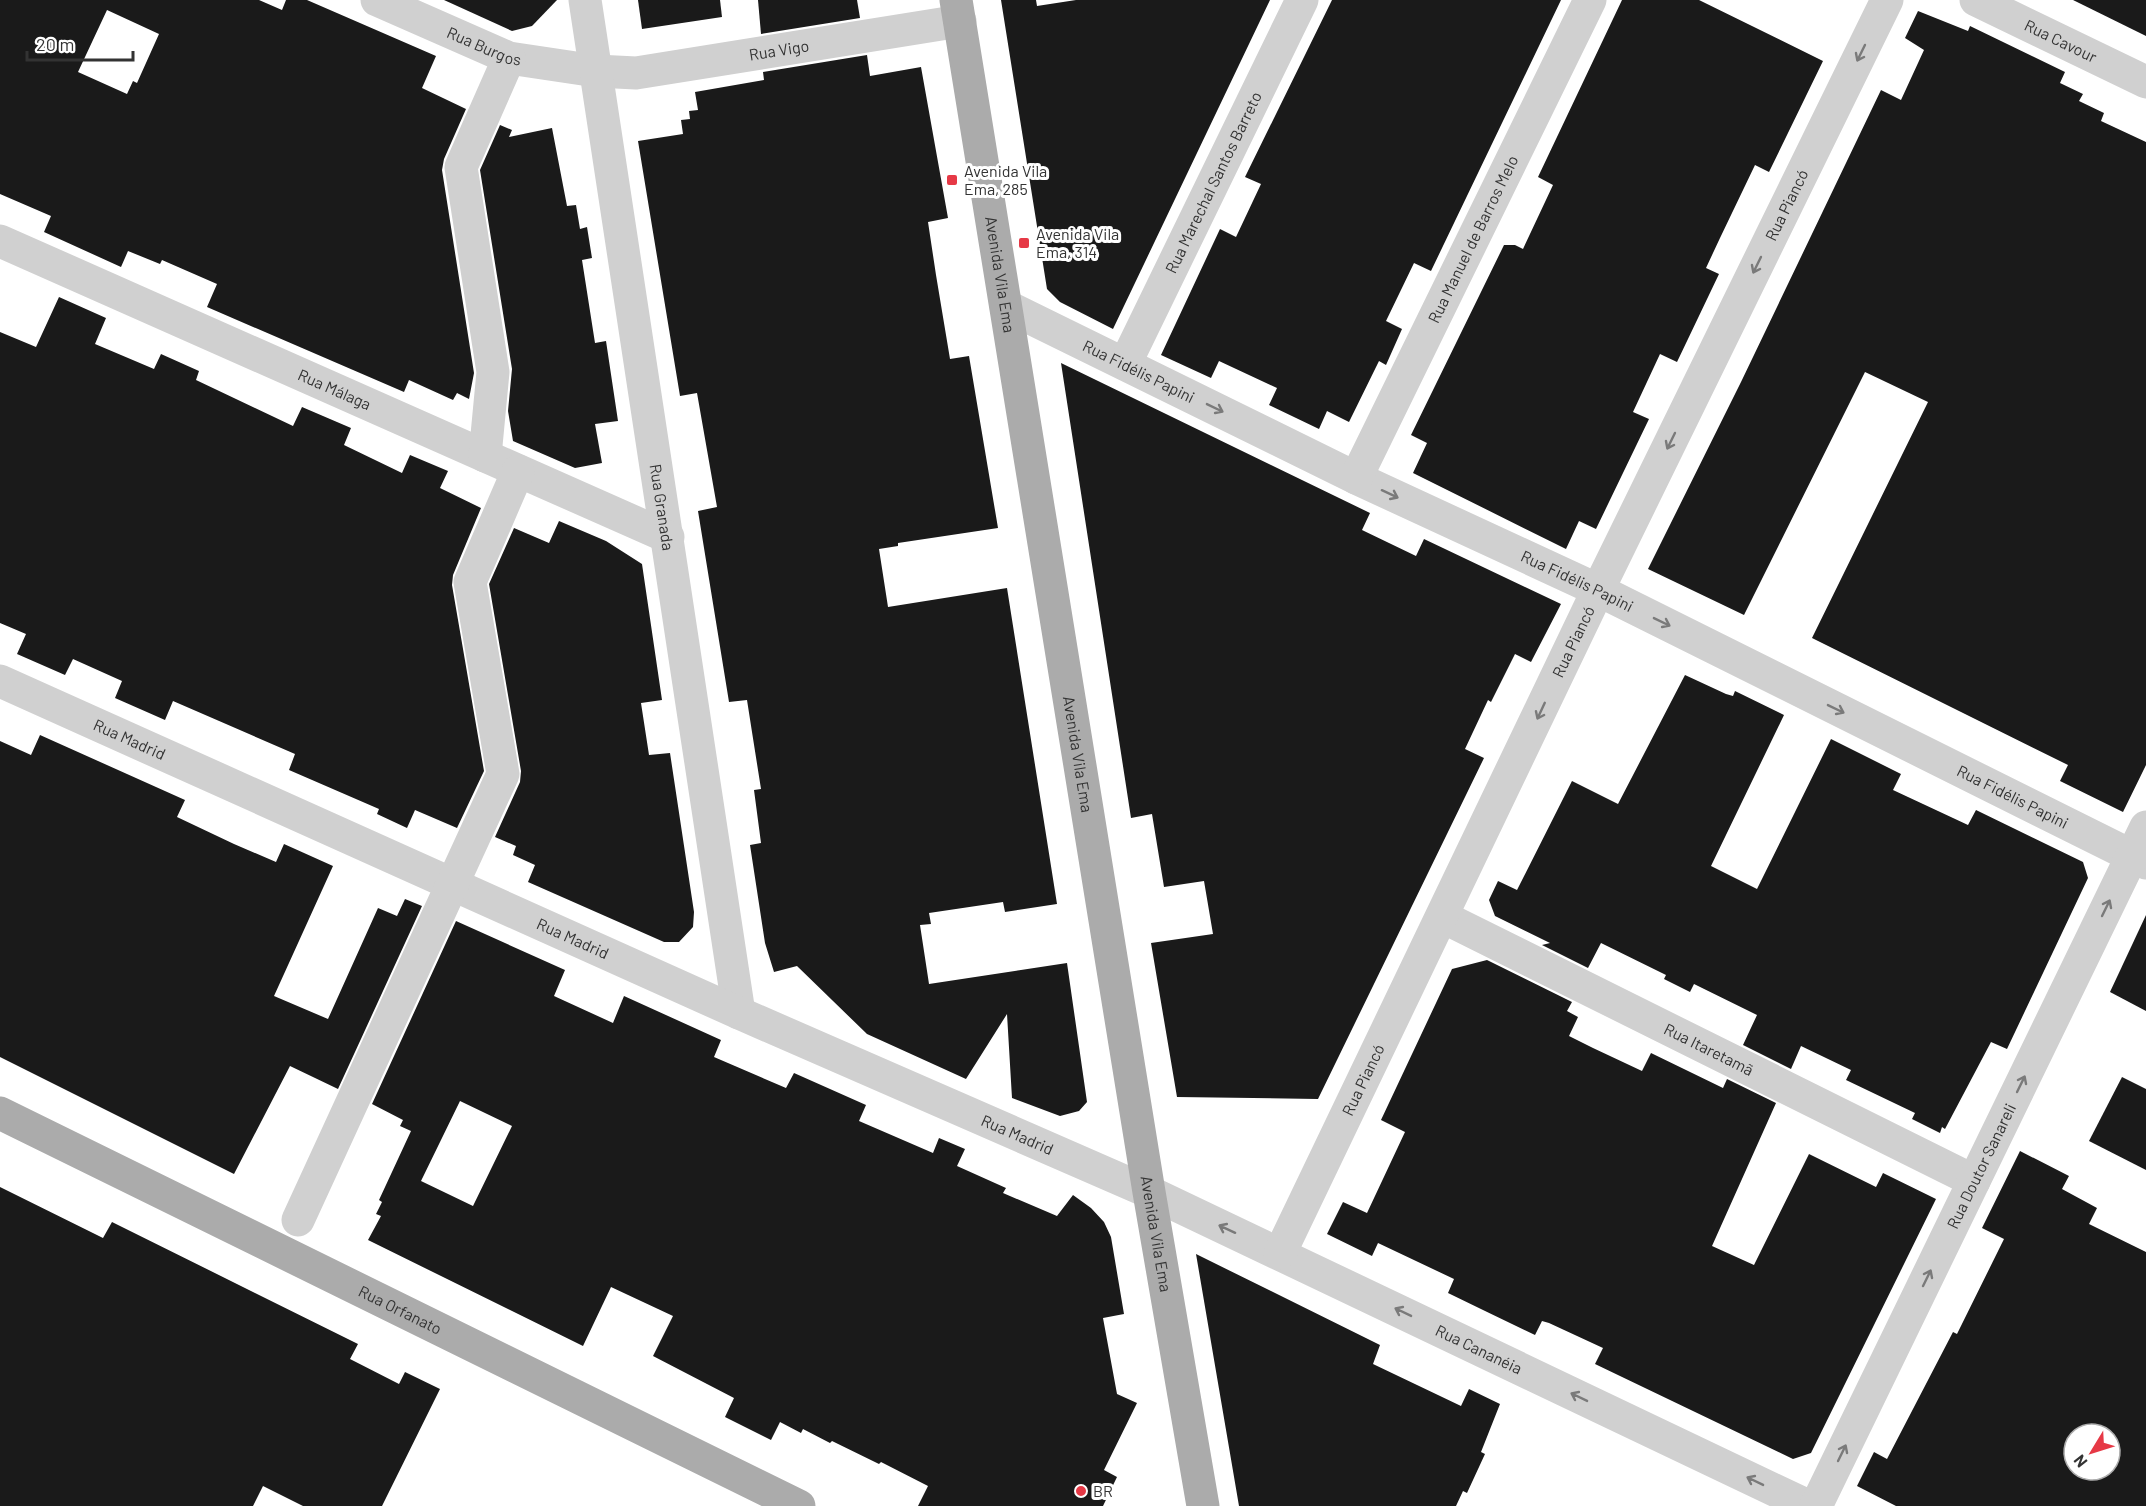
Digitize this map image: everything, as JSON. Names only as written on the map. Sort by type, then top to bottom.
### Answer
[{"type":"main road","name":"Avenida Vila Ema","points":[[958,10],[1149,1192],[1203,1506]]},
{"type":"main road","name":"Rua Orfanato","points":[[0,1113],[799,1506]]},
{"type":"street","name":"Rua Burgos","points":[[377,0],[508,58],[596,71]]},
{"type":"street","name":"Rua Granada","points":[[585,0],[739,1013]]},
{"type":"street","name":"Rua Marechal Santos Barreto","points":[[1125,364],[1302,0]]},
{"type":"street","name":"Rua Manuel de Barros Melo","points":[[1356,478],[1590,0]]},
{"type":"street","name":"Rua Piancó","points":[[1280,1253],[1598,590],[1887,0]]},
{"type":"street","name":"Rua Cavour","points":[[1976,0],[2146,82]]},
{"type":"street","name":"Rua Vigo","points":[[596,71],[636,73],[958,10]]},
{"type":"street","points":[[486,456],[493,372],[460,167],[508,58]]},
{"type":"street","name":"Rua Málaga","points":[[0,241],[668,537]]},
{"type":"street","name":"Rua Fidélis Papini","points":[[1006,306],[1356,478],[1598,590],[2141,849]]},
{"type":"street","points":[[298,1220],[503,774],[470,582],[518,471]]},
{"type":"street","name":"Rua Madrid","points":[[0,681],[739,1013],[1149,1192]]},
{"type":"street","name":"Rua Doutor Sanareli","points":[[1816,1506],[1974,1181],[2141,849]]},
{"type":"street","name":"Rua Itaretamã","points":[[1443,917],[1974,1181]]},
{"type":"street","name":"Rua Cananéia","points":[[1149,1192],[1808,1506]]},
{"type":"building","points":[[0,0],[259,0],[282,10],[286,0],[307,0],[436,56],[422,88],[466,109],[444,159],[442,170],[474,373],[469,399],[457,393],[453,400],[409,380],[404,392],[207,307],[217,284],[162,260],[160,264],[128,251],[121,267],[44,232],[51,216],[0,194]],"holes":[[[107,10],[159,34],[137,83],[133,81],[127,94],[78,72]]]},
{"type":"building","points":[[444,0],[557,0],[532,26],[512,31]]},
{"type":"building","points":[[638,0],[720,0],[722,17],[642,29]]},
{"type":"building","points":[[758,0],[857,0],[860,18],[761,34]]},
{"type":"building","points":[[1001,0],[1036,0],[1037,6],[1076,0],[1270,0],[1113,329],[1060,302],[1047,289]]},
{"type":"building","points":[[1332,0],[1561,0],[1431,271],[1414,263],[1386,321],[1402,329],[1386,365],[1379,361],[1349,422],[1327,411],[1319,429],[1269,405],[1277,388],[1219,361],[1211,378],[1161,355],[1220,229],[1236,237],[1261,184],[1245,177]]},
{"type":"building","points":[[1622,0],[1699,0],[1823,61],[1769,172],[1755,165],[1706,268],[1719,274],[1677,362],[1660,354],[1633,412],[1649,419],[1596,529],[1579,521],[1566,549],[1413,473],[1427,443],[1411,435],[1504,245],[1515,245],[1523,249],[1553,185],[1538,177]]},
{"type":"building","points":[[2073,0],[2146,0],[2146,36]]},
{"type":"building","points":[[1918,11],[1968,31],[1970,26],[2065,72],[2060,83],[2083,94],[2079,101],[2104,113],[2101,121],[2146,142],[2146,765],[2123,812],[2060,781],[2068,765],[1812,638],[1928,402],[1865,372],[1744,615],[1648,569],[1741,382],[1881,90],[1901,100],[1924,50],[1905,38]]},
{"type":"building","points":[[867,55],[870,76],[921,67],[948,218],[928,222],[950,359],[969,356],[998,528],[898,543],[898,546],[879,549],[888,607],[1007,588],[1057,904],[1005,912],[1003,902],[929,913],[931,924],[920,925],[929,984],[1067,963],[1087,1102],[1079,1111],[1060,1116],[1012,1098],[1007,1014],[966,1079],[867,1034],[797,966],[774,972],[765,943],[750,845],[761,843],[754,790],[761,789],[747,700],[729,702],[698,511],[717,507],[697,393],[680,396],[638,141],[683,134],[681,120],[690,119],[689,111],[698,110],[695,92],[764,80],[763,72]]},
{"type":"building","points":[[500,125],[512,130],[509,137],[552,128],[567,206],[576,205],[580,229],[587,227],[592,258],[582,260],[595,343],[606,341],[618,421],[595,424],[602,463],[575,468],[513,441],[508,411],[512,369],[480,170]]},
{"type":"building","points":[[59,297],[106,318],[95,344],[154,369],[161,354],[199,371],[196,380],[293,426],[302,407],[351,428],[344,445],[402,473],[410,455],[448,471],[440,488],[481,508],[453,575],[452,585],[484,771],[457,828],[415,810],[407,828],[377,814],[379,809],[289,770],[295,754],[173,701],[165,720],[115,698],[122,681],[73,659],[65,675],[17,654],[26,634],[0,623],[0,332],[36,347]]},
{"type":"building","points":[[1061,363],[1370,513],[1362,530],[1416,556],[1424,539],[1561,604],[1531,662],[1515,654],[1491,702],[1488,700],[1465,749],[1484,758],[1318,1099],[1177,1097],[1151,943],[1213,934],[1204,881],[1164,887],[1152,814],[1131,818]]},
{"type":"building","points":[[559,521],[606,541],[642,564],[662,700],[641,703],[649,755],[670,753],[694,912],[693,927],[679,942],[664,942],[528,882],[535,865],[513,855],[516,846],[495,837],[520,782],[521,771],[489,584],[514,528],[549,543]]},
{"type":"building","points":[[1685,675],[1726,694],[1733,696],[1735,691],[1784,715],[1711,866],[1757,889],[1831,739],[1901,774],[1893,790],[1968,825],[1976,810],[2083,862],[2088,878],[2007,1049],[1991,1042],[1945,1129],[1942,1127],[1940,1133],[1912,1119],[1915,1113],[1846,1080],[1851,1070],[1801,1046],[1791,1069],[1743,1045],[1757,1015],[1694,984],[1690,992],[1664,979],[1666,975],[1601,943],[1588,968],[1542,945],[1550,943],[1495,916],[1489,900],[1498,881],[1517,890],[1572,781],[1618,804]]},
{"type":"building","points":[[40,735],[185,800],[177,817],[234,844],[276,862],[284,844],[333,866],[274,996],[328,1019],[378,908],[397,916],[405,899],[422,906],[338,1089],[290,1066],[234,1174],[0,1057],[0,741],[31,755]]},
{"type":"building","points":[[2146,915],[2146,1011],[2110,992]]},
{"type":"building","points":[[456,921],[565,970],[554,996],[613,1023],[624,996],[721,1040],[714,1057],[786,1088],[794,1073],[866,1105],[859,1121],[933,1153],[939,1138],[965,1149],[957,1166],[1006,1188],[1003,1193],[1057,1216],[1073,1195],[1091,1208],[1104,1222],[1111,1237],[1124,1314],[1103,1318],[1117,1394],[1137,1403],[1104,1470],[1117,1477],[1103,1506],[918,1506],[928,1486],[881,1462],[879,1464],[832,1441],[830,1443],[803,1429],[801,1433],[780,1422],[771,1440],[725,1417],[734,1398],[653,1356],[673,1316],[611,1287],[583,1346],[368,1240],[381,1216],[376,1214],[382,1202],[379,1200],[411,1131],[400,1126],[403,1120],[372,1104]],"holes":[[[460,1101],[512,1126],[473,1206],[421,1181]]]},
{"type":"building","points":[[1487,960],[1572,1002],[1567,1011],[1578,1017],[1569,1036],[1593,1048],[1642,1071],[1651,1053],[1723,1088],[1727,1079],[1776,1103],[1712,1246],[1754,1265],[1809,1154],[1876,1187],[1883,1173],[1936,1199],[1811,1453],[1793,1459],[1595,1364],[1603,1348],[1542,1321],[1535,1335],[1448,1293],[1454,1279],[1378,1243],[1372,1256],[1327,1234],[1343,1202],[1367,1213],[1405,1132],[1381,1120],[1452,969]]},
{"type":"building","points":[[2122,1077],[2146,1089],[2146,1170],[2089,1141]]},
{"type":"building","points":[[2020,1151],[2069,1176],[2062,1189],[2097,1208],[2089,1224],[2146,1252],[2146,1506],[1896,1506],[1857,1486],[1874,1452],[1887,1459],[1953,1332],[1957,1334],[2004,1239],[1982,1228]]},
{"type":"building","points":[[0,1187],[103,1238],[112,1222],[358,1344],[350,1359],[399,1384],[405,1372],[440,1389],[382,1506],[303,1506],[263,1486],[253,1506],[0,1506]]},
{"type":"building","points":[[1196,1254],[1380,1345],[1373,1364],[1461,1406],[1469,1389],[1500,1404],[1481,1452],[1485,1454],[1467,1493],[1463,1491],[1456,1506],[1239,1506]]},
{"type":"place","name":"Avenida Vila Ema, 285","points":[[952,180]]},
{"type":"place","name":"Avenida Vila Ema, 314","points":[[1024,243]]},
{"type":"place","name":"BR","points":[[1081,1491]]}]
